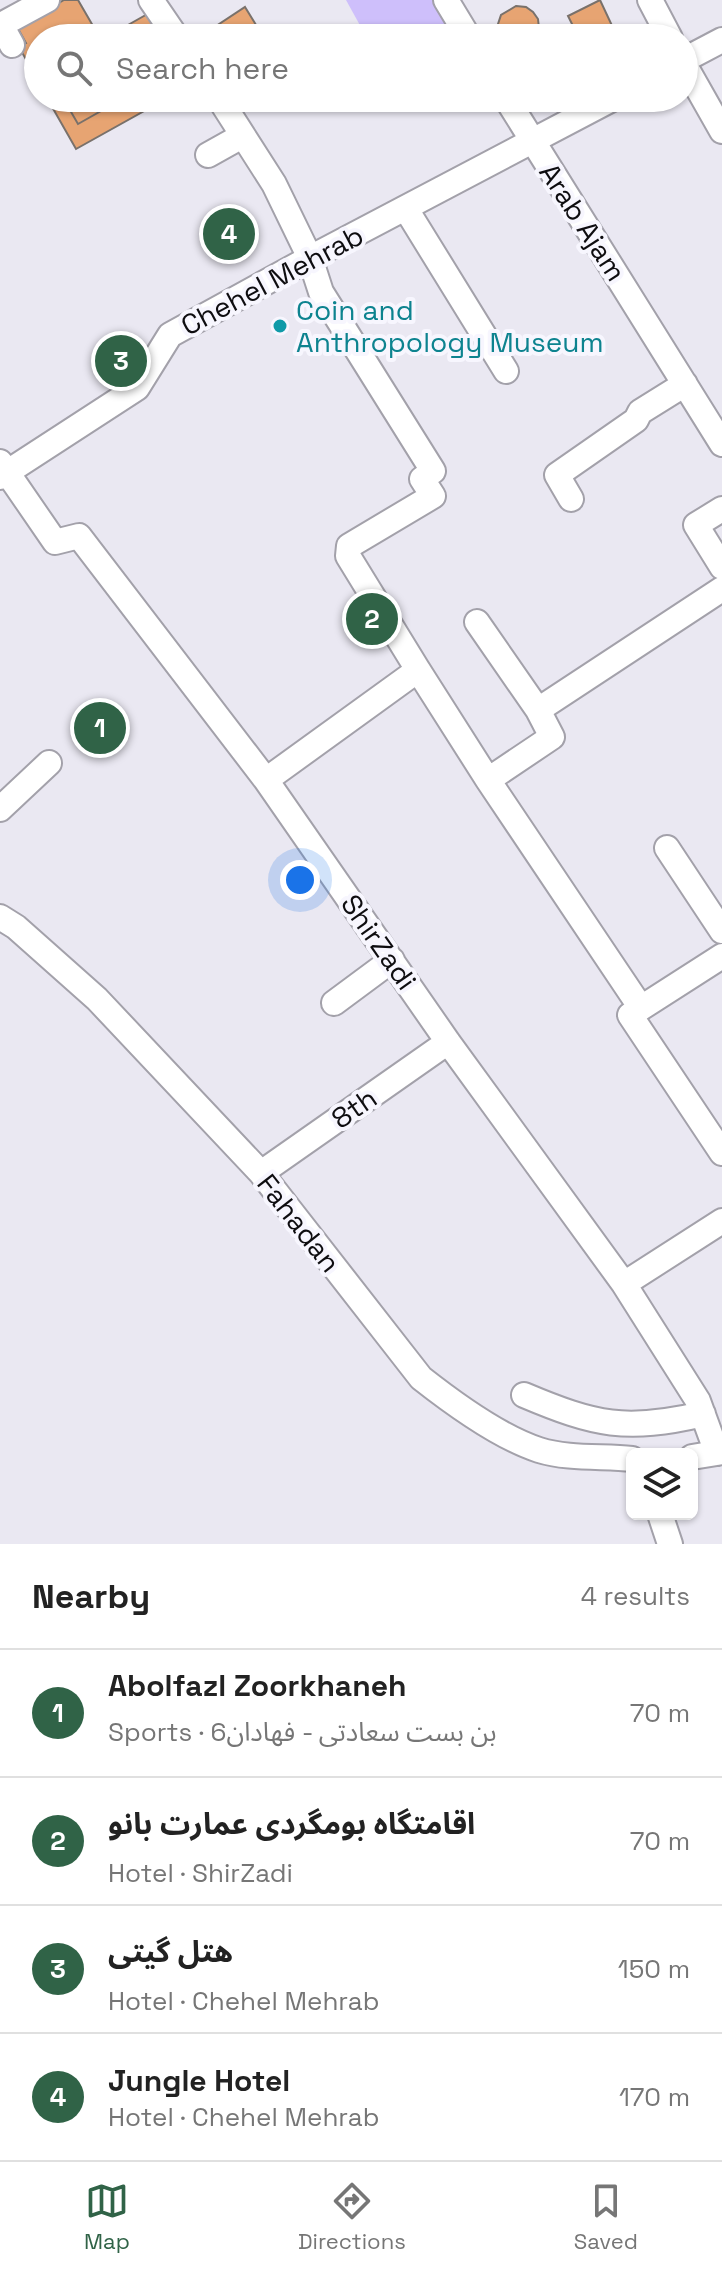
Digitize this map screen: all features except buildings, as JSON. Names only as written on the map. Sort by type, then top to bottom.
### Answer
[{"type":"street","points":[[6,25],[47,0]]},
{"type":"street","points":[[151,0],[167,24]]},
{"type":"street","points":[[446,0],[461,24]]},
{"type":"street","points":[[650,0],[663,24]]},
{"type":"street","points":[[698,54],[722,40]]},
{"type":"street","points":[[698,87],[722,131]]},
{"type":"street","points":[[227,112],[274,184],[310,258],[321,292],[433,471],[422,479],[433,496],[349,546],[348,556],[488,780],[641,1008]]},
{"type":"street","name":"Arab Ajam","points":[[514,112],[722,444]]},
{"type":"street","name":"Chehel Mehrab","points":[[3,470],[137,388],[170,335],[588,112]]},
{"type":"street","points":[[208,155],[242,136]]},
{"type":"street","points":[[406,209],[506,371]]},
{"type":"street","points":[[571,499],[557,475],[636,420],[640,412],[685,384]]},
{"type":"street","name":"ShirZadi","points":[[3,470],[55,542],[79,536],[266,780],[448,1042],[624,1284],[698,1401],[719,1452]]},
{"type":"street","points":[[722,509],[696,525],[722,567]]},
{"type":"street","points":[[538,710],[722,589]]},
{"type":"street","points":[[477,622],[538,710],[552,737],[488,780]]},
{"type":"street","points":[[266,780],[418,670]]},
{"type":"street","points":[[0,809],[49,763]]},
{"type":"street","points":[[667,848],[722,931]]},
{"type":"street","name":"Fahadan","points":[[0,917],[16,927],[97,999],[261,1173],[421,1378],[484,1423],[538,1450],[626,1459]]},
{"type":"street","points":[[722,956],[630,1015],[722,1153]]},
{"type":"street","points":[[334,1003],[392,960]]},
{"type":"street","name":"8th","points":[[261,1173],[448,1042]]},
{"type":"street","points":[[624,1284],[722,1221]]},
{"type":"street","points":[[524,1395],[572,1415],[614,1425],[663,1424],[703,1414]]},
{"type":"street","points":[[698,1456],[719,1452]]},
{"type":"street","points":[[662,1520],[670,1544]]},
{"type":"shaded area","points":[[346,0],[436,0],[451,24],[359,24]]},
{"type":"place","name":"Jungle Hotel","points":[[229,234]]},
{"type":"place","name":"Coin and Anthropology Museum","points":[[280,326]]},
{"type":"place","name":"هتل گیتی","points":[[121,361]]},
{"type":"place","name":"اقامتگاه بومگردی عمارت بانو","points":[[372,619]]},
{"type":"place","name":"Abolfazl Zoorkhaneh","points":[[100,728]]}]
